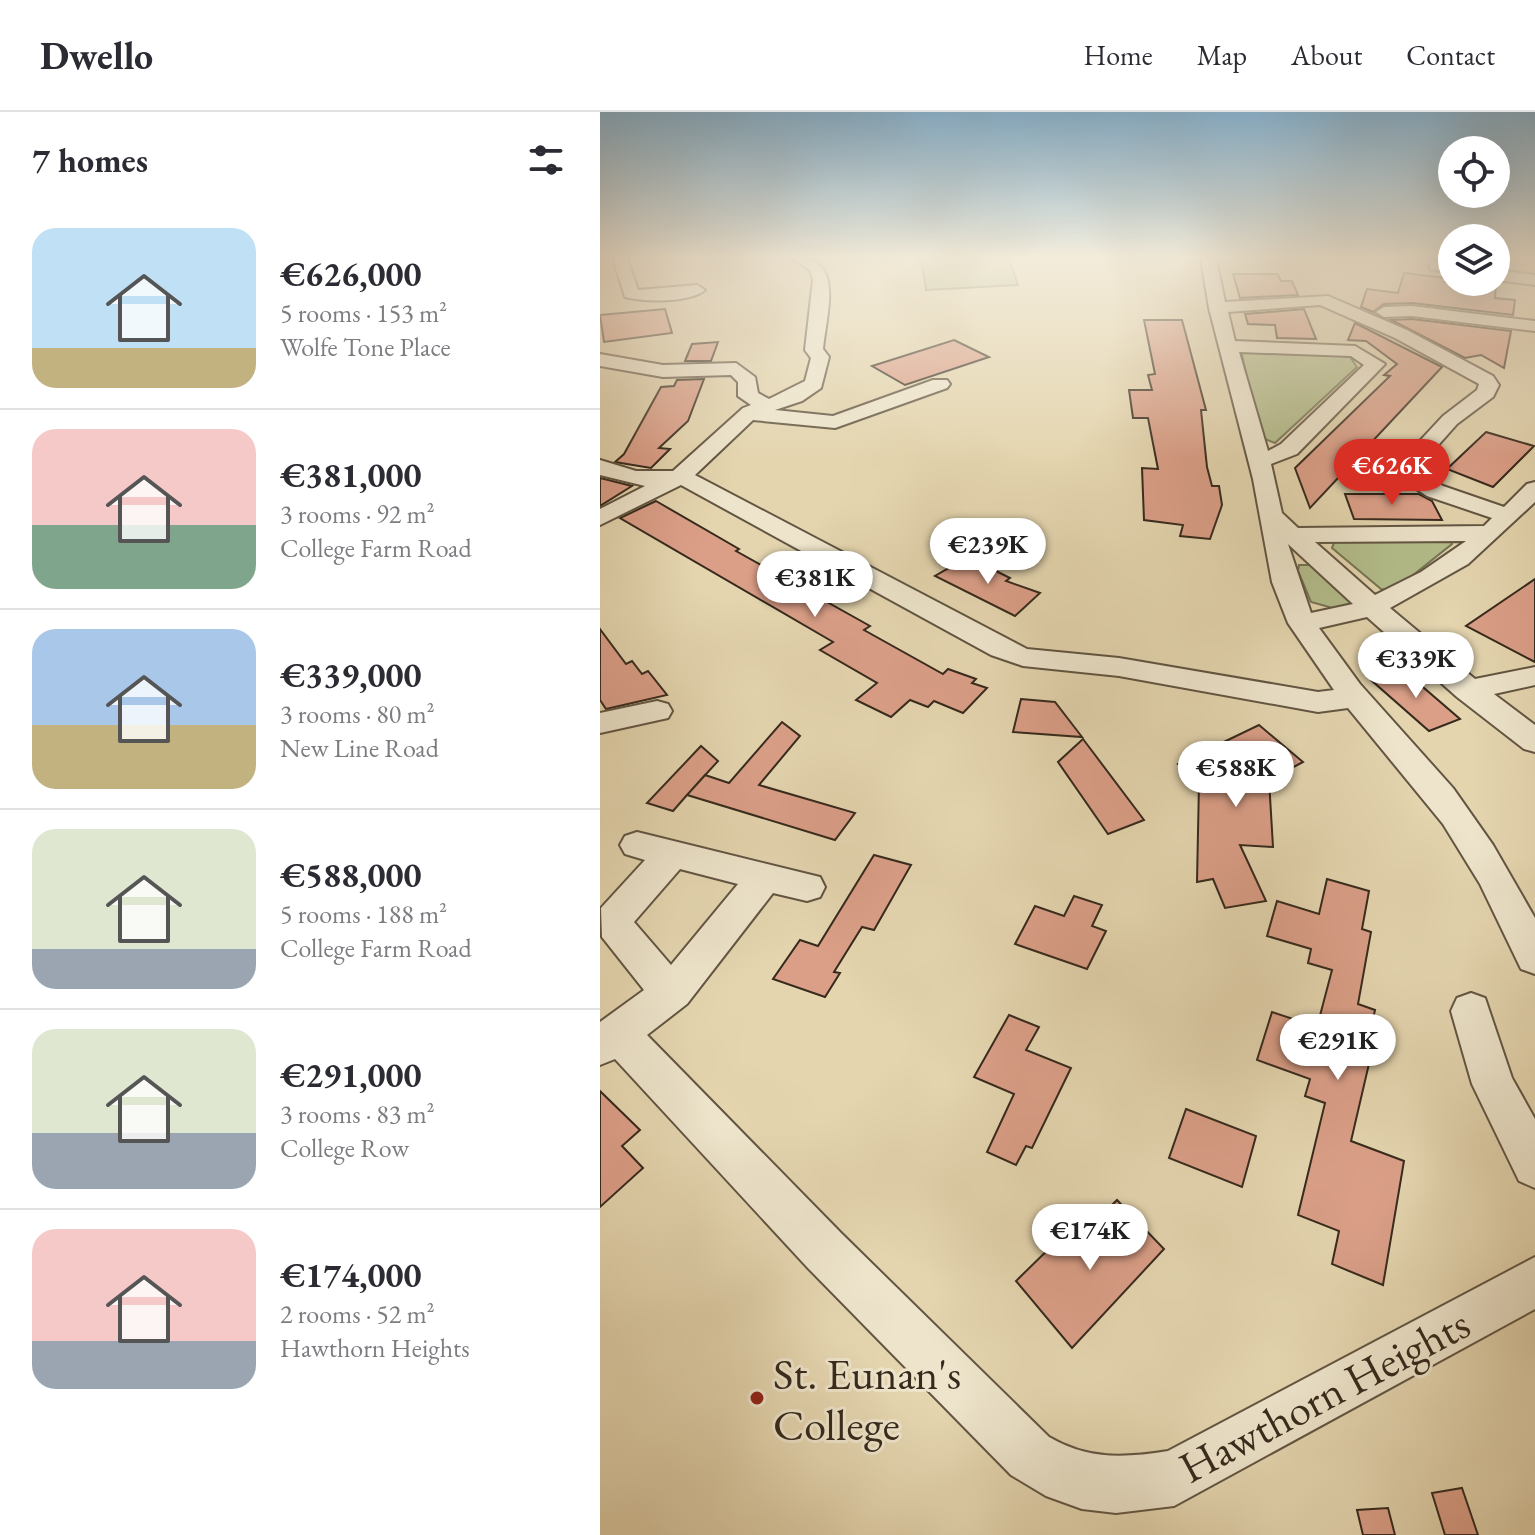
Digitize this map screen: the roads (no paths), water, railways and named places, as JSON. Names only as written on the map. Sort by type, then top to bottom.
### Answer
[{"type":"street","points":[[600,518],[681,476],[756,409],[795,397],[816,379],[820,357],[814,350],[816,325]]},
{"type":"street","points":[[1222,325],[1259,458],[1285,591],[1302,623],[1353,698],[1439,795],[1470,837],[1514,910],[1535,958]]},
{"type":"street","points":[[1381,325],[1486,380],[1489,385],[1486,393],[1450,420],[1402,472],[1435,491],[1508,516]]},
{"type":"street","points":[[1229,346],[1355,351],[1376,364],[1289,449],[1273,457],[1259,458]]},
{"type":"street","points":[[600,360],[663,371],[736,369],[748,381],[748,396],[756,409],[835,422],[940,384]]},
{"type":"street","points":[[600,467],[657,481],[681,476],[1001,649],[1023,657],[1119,667],[1318,702],[1353,698]]},
{"type":"street","points":[[1302,623],[1339,619],[1374,608],[1425,580],[1508,516],[1535,489]]},
{"type":"street","points":[[1270,515],[1311,541],[1374,608],[1467,690],[1535,741]]},
{"type":"street","points":[[1277,558],[1311,541],[1487,533]]},
{"type":"street","points":[[1467,690],[1535,676]]},
{"type":"street","points":[[600,723],[657,711]]},
{"type":"street","points":[[673,992],[646,967],[615,926],[614,919],[655,850],[807,887]]},
{"type":"street","name":"Hawthorn Heights","points":[[765,877],[673,992],[610,1040],[1030,1456],[1054,1472],[1081,1483],[1126,1486],[1174,1478],[1535,1282]]},
{"type":"street","points":[[1471,1011],[1493,1084],[1535,1165]]},
{"type":"place","name":"St. Eunan's College","points":[[757,1398]]}]
